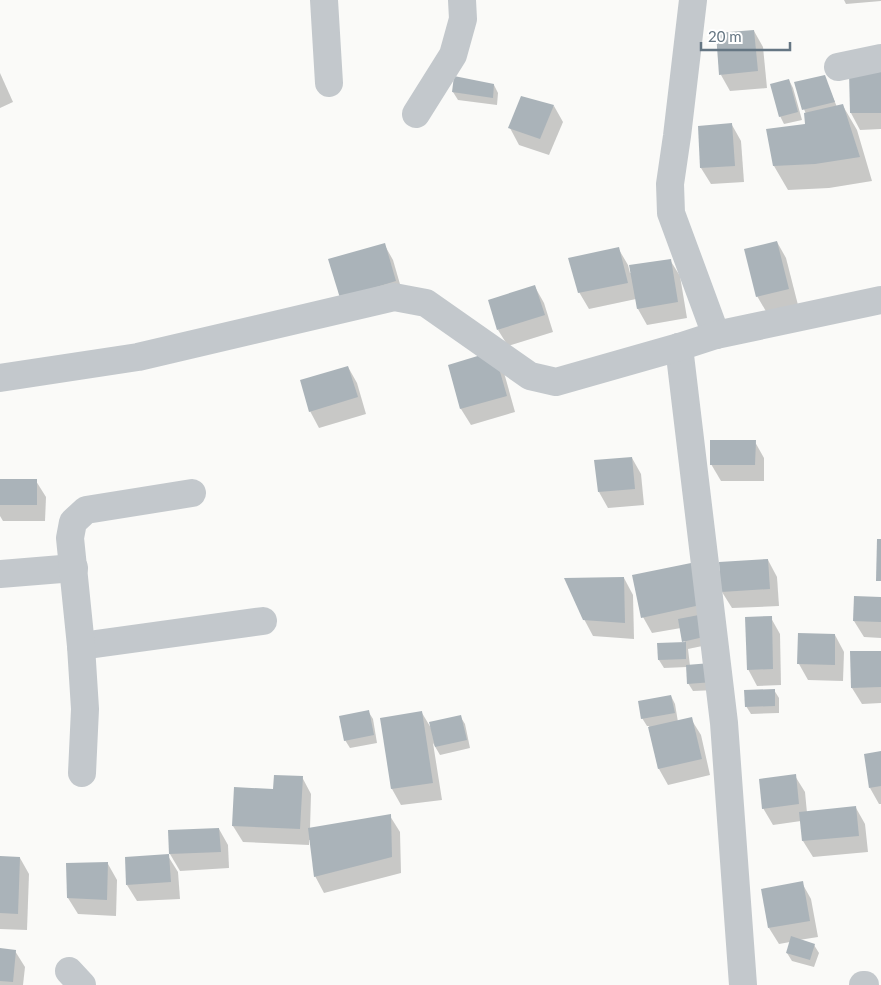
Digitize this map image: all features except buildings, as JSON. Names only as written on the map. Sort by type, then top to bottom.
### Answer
[{"type":"street","points":[[324,0],[329,83]]},
{"type":"street","points":[[416,114],[453,55],[463,19],[462,0]]},
{"type":"street","points":[[692,0],[670,184],[671,213],[716,335]]},
{"type":"street","points":[[838,66],[881,58]]},
{"type":"street","points":[[0,378],[138,357],[394,298],[426,303],[530,376],[556,382],[679,348],[716,335],[881,300]]},
{"type":"street","points":[[679,348],[724,723],[743,985]]},
{"type":"street","points":[[82,774],[85,709],[81,646],[70,538],[73,522],[86,510],[192,493]]},
{"type":"street","points":[[0,574],[74,568]]},
{"type":"street","points":[[81,646],[263,621]]}]
